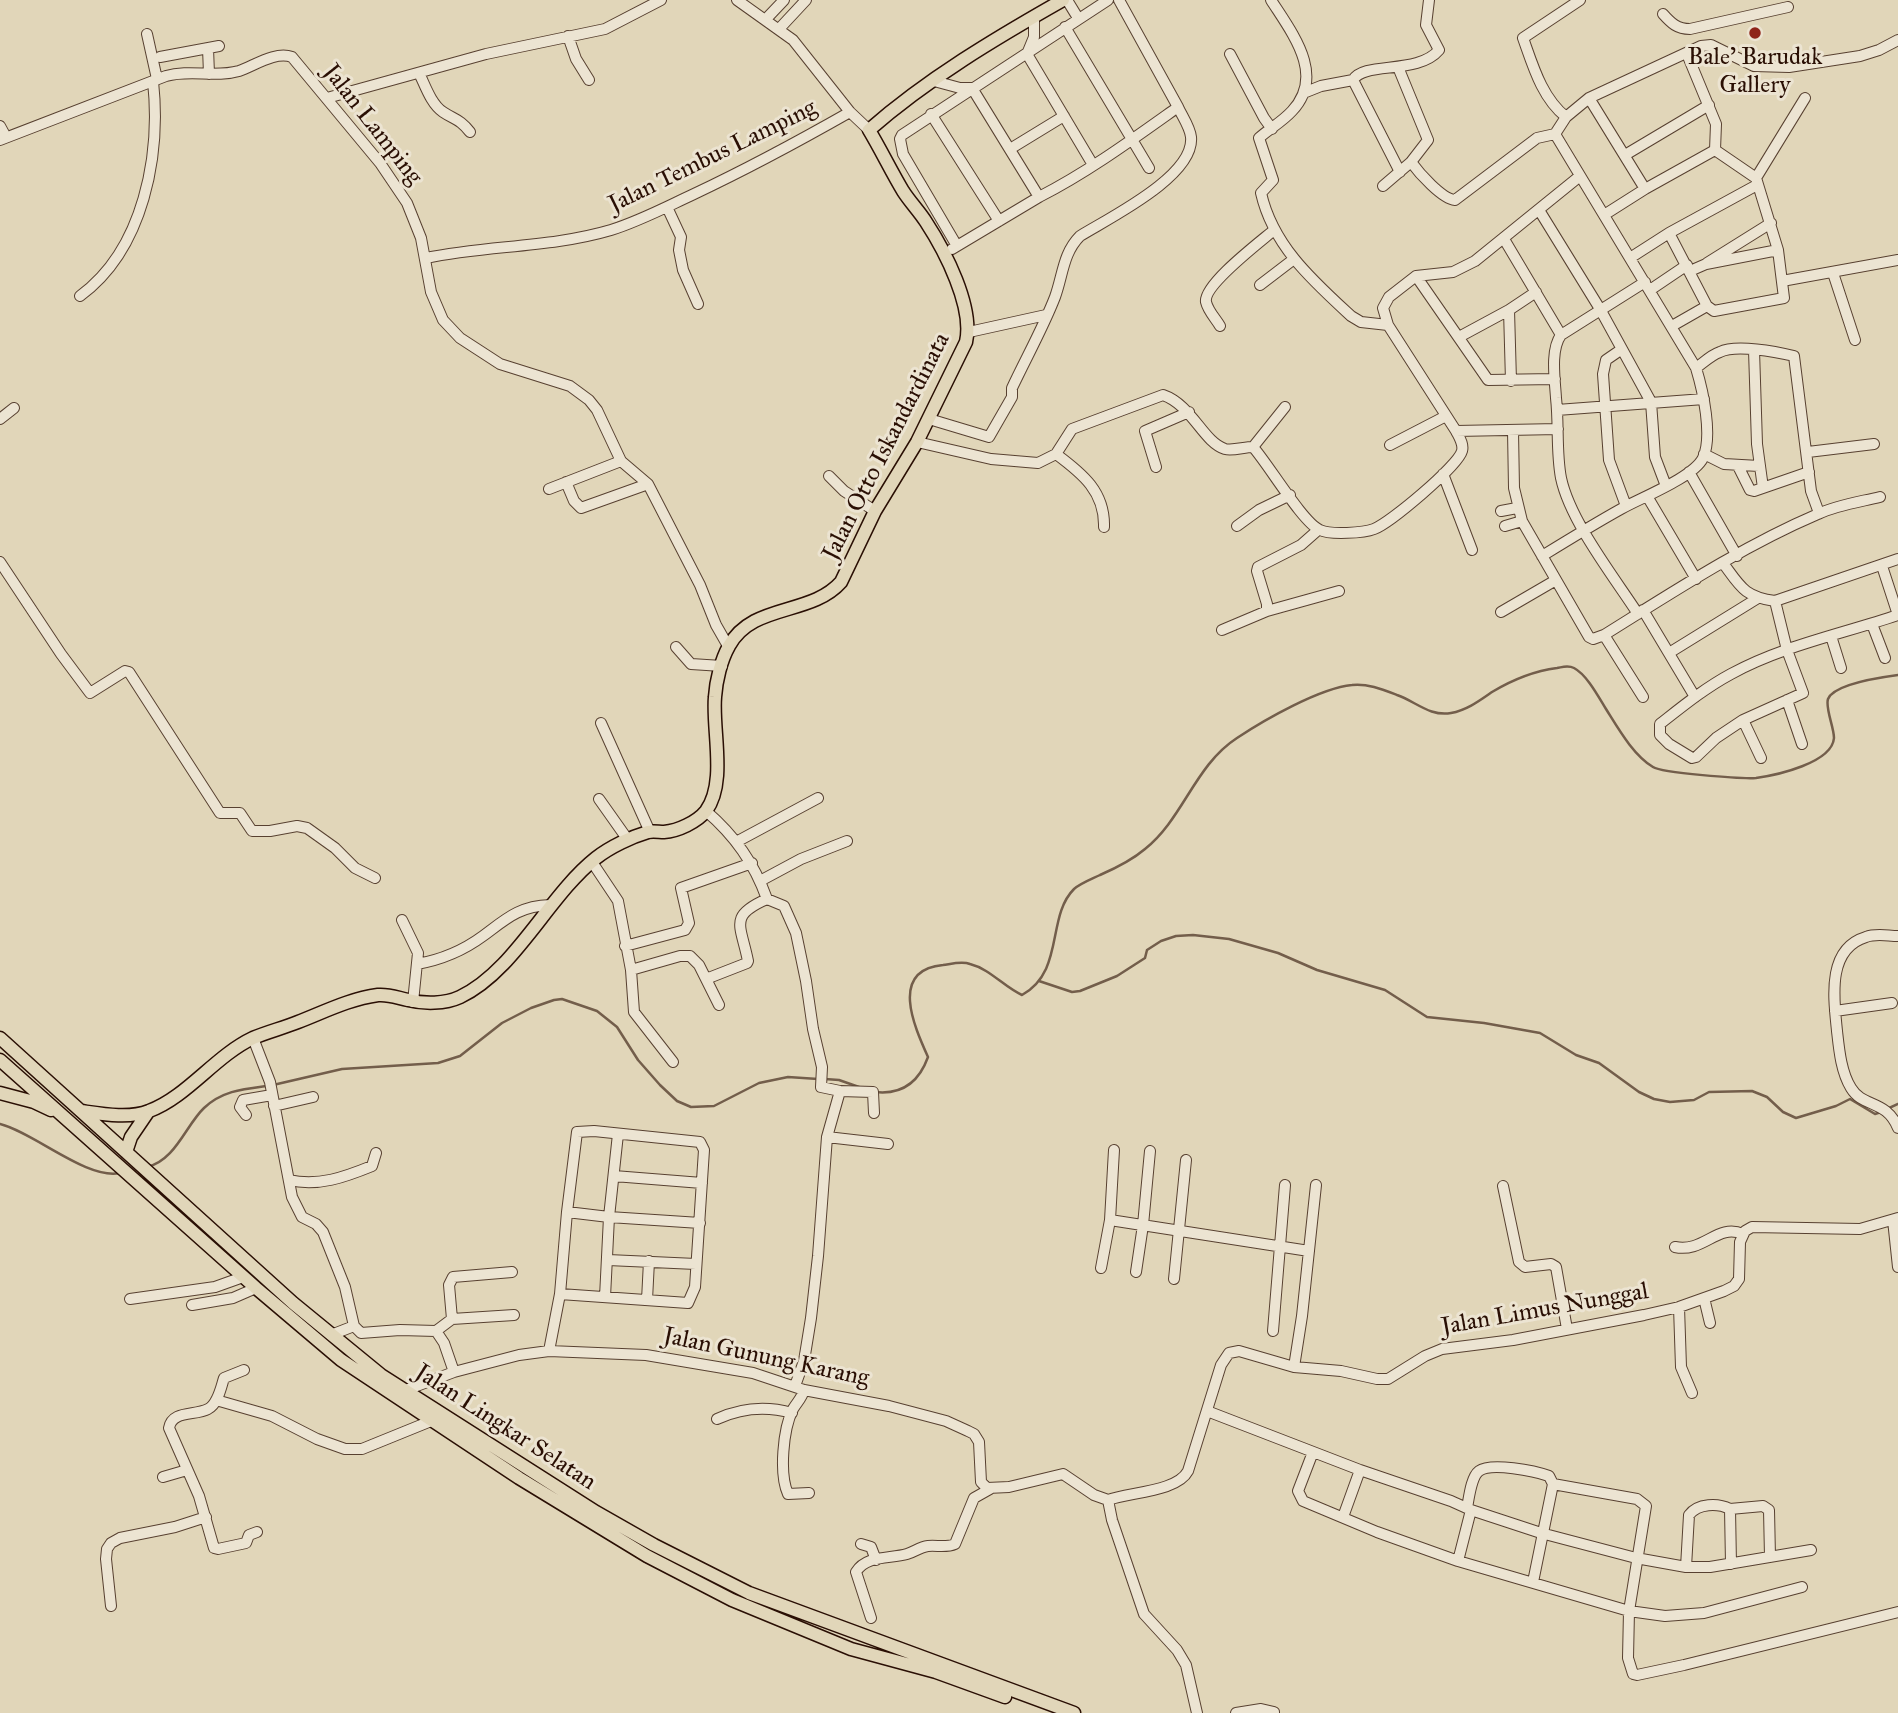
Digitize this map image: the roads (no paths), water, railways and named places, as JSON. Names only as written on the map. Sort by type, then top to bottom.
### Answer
[{"type":"main road","points":[[869,130],[989,43],[1065,0]]},
{"type":"main road","name":"Jalan Otto Iskandardinata","points":[[706,811],[716,786],[715,696],[728,646],[739,632],[757,619],[814,600],[835,589],[846,574],[875,511],[917,442],[964,352],[969,332],[963,304],[943,253],[926,222],[902,189],[869,130]]},
{"type":"main road","points":[[81,1111],[119,1115],[148,1112],[253,1038],[367,997],[387,995],[413,1002],[441,1003],[468,993],[505,961],[549,906],[592,862],[628,840],[650,832],[667,832],[695,821],[706,811]]},
{"type":"main road","name":"Jalan Lingkar Selatan","points":[[0,1038],[163,1186],[365,1363],[651,1550],[732,1600],[851,1649],[936,1672],[1048,1713]]},
{"type":"main road","name":"Jalan Lingkar Selatan","points":[[0,1060],[243,1277],[341,1360],[519,1478],[651,1550],[749,1593],[1074,1713]]},
{"type":"main road","points":[[0,1093],[34,1102],[66,1119]]},
{"type":"main road","points":[[131,1157],[131,1137],[148,1112]]},
{"type":"street","points":[[327,98],[486,54],[605,29],[662,0]]},
{"type":"street","points":[[737,0],[766,19],[801,49],[850,112],[869,130]]},
{"type":"street","points":[[766,19],[783,0]]},
{"type":"street","points":[[779,29],[806,0]]},
{"type":"street","points":[[1065,0],[1078,18]]},
{"type":"street","points":[[957,246],[901,148],[902,135],[1108,0]]},
{"type":"street","points":[[929,419],[989,437],[1012,397],[1012,388],[1055,295],[1067,253],[1073,243],[1170,178],[1183,164],[1191,139],[1178,107],[1119,0]]},
{"type":"street","points":[[1271,0],[1300,48],[1307,72],[1306,92]]},
{"type":"street","points":[[1388,325],[1361,322],[1351,316],[1294,259],[1274,230],[1261,194],[1273,180],[1259,138],[1293,110],[1306,92],[1321,86],[1353,80],[1356,75],[1378,69],[1420,64],[1429,59],[1439,50],[1426,25],[1429,0]]},
{"type":"street","points":[[1566,117],[1551,102],[1540,83],[1523,38],[1580,0]]},
{"type":"street","points":[[1663,14],[1672,24],[1682,29],[1690,29],[1788,7]]},
{"type":"street","points":[[1027,54],[1034,37],[1034,17]]},
{"type":"street","points":[[1065,27],[1149,168]]},
{"type":"street","points":[[1690,29],[1691,52],[1716,124],[1715,150]]},
{"type":"street","points":[[80,296],[98,283],[110,269],[137,219],[152,162],[155,80],[147,34]]},
{"type":"street","points":[[568,36],[576,59],[589,80]]},
{"type":"street","points":[[1411,162],[1448,199],[1453,200],[1537,138],[1555,134],[1566,117],[1589,97],[1691,52],[1711,46],[1754,66],[1789,67],[1860,56],[1880,50],[1898,40]]},
{"type":"street","points":[[160,57],[219,46]]},
{"type":"street","points":[[208,48],[209,75]]},
{"type":"street","points":[[1027,54],[1093,164]]},
{"type":"street","points":[[1230,54],[1272,129]]},
{"type":"street","points":[[172,55],[173,74]]},
{"type":"street","name":"Jalan Lamping","points":[[3,138],[173,74],[209,75],[238,71],[287,55],[296,61],[380,163],[407,203],[416,220],[434,303],[450,329],[500,364],[570,386],[579,391],[597,410],[621,461],[648,484],[728,646]]},
{"type":"street","points":[[1383,186],[1411,162],[1428,140],[1398,67]]},
{"type":"street","points":[[419,73],[435,104],[443,112],[462,121],[470,132]]},
{"type":"street","points":[[1353,80],[1400,172]]},
{"type":"street","points":[[934,81],[960,88],[972,88]]},
{"type":"street","points":[[972,88],[1039,197]]},
{"type":"street","points":[[1589,97],[1645,189]]},
{"type":"street","points":[[1630,258],[1757,182],[1805,98]]},
{"type":"street","points":[[1625,155],[1709,105]]},
{"type":"street","points":[[943,253],[1133,140],[1178,107]]},
{"type":"street","name":"Jalan Tembus Lamping","points":[[426,258],[470,250],[548,244],[579,238],[642,219],[729,177],[850,112]]},
{"type":"street","points":[[931,114],[999,221]]},
{"type":"street","points":[[1010,149],[1064,116]]},
{"type":"street","points":[[0,126],[3,138]]},
{"type":"street","points":[[1542,556],[1689,472],[1697,466],[1704,454],[1706,438],[1704,398],[1696,368],[1555,134]]},
{"type":"street","points":[[1669,233],[1707,306],[1716,312],[1784,298],[1778,250],[1757,182],[1715,150]]},
{"type":"street","points":[[1604,215],[1715,150]]},
{"type":"street","points":[[1253,447],[1308,521],[1318,530],[1364,531],[1377,528],[1424,492],[1462,450],[1456,431],[1388,325],[1384,316],[1385,304],[1395,291],[1416,276],[1441,274],[1465,267],[1504,239],[1580,176]]},
{"type":"street","points":[[667,207],[681,237],[679,250],[683,270],[698,304]]},
{"type":"street","points":[[1539,209],[1600,309],[1651,402],[1655,457],[1666,486]]},
{"type":"street","points":[[1706,264],[1771,223]]},
{"type":"street","points":[[1220,326],[1206,303],[1207,294],[1216,281],[1274,230]]},
{"type":"street","points":[[1504,239],[1561,335]]},
{"type":"street","points":[[1695,697],[1669,653],[1584,530],[1569,499],[1562,478],[1555,379],[1556,348],[1561,335],[1600,309],[1648,286],[1689,268],[1778,250]]},
{"type":"street","points":[[1260,285],[1294,259]]},
{"type":"street","points":[[1782,281],[1898,260]]},
{"type":"street","points":[[1833,273],[1855,340]]},
{"type":"street","points":[[1416,276],[1488,380],[1555,379]]},
{"type":"street","points":[[1459,337],[1536,292]]},
{"type":"street","points":[[1672,326],[1707,306]]},
{"type":"street","points":[[1509,310],[1511,381]]},
{"type":"street","points":[[969,332],[1046,315]]},
{"type":"street","points":[[1622,349],[1608,358],[1604,366],[1604,407],[1611,470],[1626,506]]},
{"type":"street","points":[[1696,368],[1720,352],[1754,349],[1792,355],[1795,358],[1811,491],[1819,513]]},
{"type":"street","points":[[1754,349],[1759,466],[1763,488]]},
{"type":"street","points":[[917,442],[991,459],[1032,464],[1056,454],[1072,429],[1160,396],[1171,398],[1189,412],[1221,447],[1229,450],[1253,447],[1285,407]]},
{"type":"street","points":[[1557,410],[1704,398]]},
{"type":"street","points":[[0,419],[14,408]]},
{"type":"street","points":[[1156,467],[1145,431],[1189,412]]},
{"type":"street","points":[[1390,444],[1446,416]]},
{"type":"street","points":[[1456,431],[1558,429]]},
{"type":"street","points":[[1513,431],[1512,467],[1517,508],[1522,521],[1589,636],[1594,639],[1723,563],[1819,513],[1880,497]]},
{"type":"street","points":[[1808,452],[1874,444]]},
{"type":"street","points":[[1056,454],[1089,482],[1104,509],[1104,527]]},
{"type":"street","points":[[1704,454],[1716,462],[1759,466]]},
{"type":"street","points":[[549,489],[621,461]]},
{"type":"street","points":[[1738,466],[1750,490],[1809,472]]},
{"type":"street","points":[[1689,472],[1737,556]]},
{"type":"street","points":[[1443,474],[1472,550]]},
{"type":"street","points":[[829,476],[844,491],[875,511]]},
{"type":"street","points":[[566,482],[574,501],[581,508],[648,484]]},
{"type":"street","points":[[1237,526],[1259,510],[1290,495]]},
{"type":"street","points":[[1647,496],[1696,579]]},
{"type":"street","points":[[1501,511],[1517,508]]},
{"type":"street","points":[[1505,526],[1522,521]]},
{"type":"street","points":[[1267,611],[1257,569],[1301,545],[1318,530]]},
{"type":"street","points":[[1723,563],[1742,589],[1758,598],[1774,601],[1898,559]]},
{"type":"street","points":[[0,562],[90,693],[125,671],[129,672],[220,813],[240,813],[250,829],[257,832],[297,826],[307,828],[335,848],[355,868],[375,878]]},
{"type":"street","points":[[1774,601],[1787,650],[1803,691],[1802,694],[1743,720],[1692,758],[1669,744],[1660,735],[1660,724],[1733,673],[1787,650],[1898,615],[1882,566]]},
{"type":"street","points":[[1501,612],[1556,580]]},
{"type":"street","points":[[1222,630],[1267,611],[1339,591]]},
{"type":"street","points":[[1669,653],[1758,598]]},
{"type":"street","points":[[1872,624],[1885,658]]},
{"type":"street","points":[[1604,635],[1643,697]]},
{"type":"street","points":[[1831,636],[1841,668]]},
{"type":"street","points":[[676,647],[691,664],[722,666]]},
{"type":"street","points":[[1787,700],[1802,744]]},
{"type":"street","points":[[1743,720],[1761,758]]},
{"type":"street","points":[[601,723],[650,832]]},
{"type":"street","points":[[738,841],[818,798]]},
{"type":"street","points":[[599,799],[628,840]]},
{"type":"street","points":[[706,811],[738,841],[767,899]]},
{"type":"street","points":[[760,881],[802,859],[847,841]]},
{"type":"street","points":[[592,862],[616,896],[631,970],[634,1012],[673,1062]]},
{"type":"street","points":[[625,946],[685,930],[689,923],[681,888],[751,863]]},
{"type":"street","points":[[706,979],[747,963],[740,917],[752,906],[767,899],[778,902],[786,909],[796,933],[822,1067],[821,1083],[824,1088],[840,1091],[873,1092],[874,1113]]},
{"type":"street","points":[[418,964],[433,962],[454,953],[475,942],[502,920],[525,909],[549,906]]},
{"type":"street","points":[[402,920],[418,953],[413,1002]]},
{"type":"street","points":[[1898,936],[1866,936],[1848,949],[1835,976],[1835,1011],[1840,1053],[1849,1085],[1860,1098],[1888,1112],[1898,1128]]},
{"type":"street","points":[[631,970],[685,955],[696,961],[719,1004]]},
{"type":"street","points":[[1835,1011],[1892,1003]]},
{"type":"street","points":[[253,1038],[272,1092],[289,1180],[299,1212],[320,1228],[326,1239],[345,1287],[354,1326],[366,1333],[436,1331],[453,1319],[514,1315]]},
{"type":"street","points":[[808,1493],[791,1495],[786,1492],[784,1442],[800,1388],[818,1256],[827,1137],[840,1091]]},
{"type":"street","points":[[246,1115],[240,1107],[243,1100],[272,1092],[313,1097]]},
{"type":"street","points":[[550,1351],[577,1132],[594,1130],[697,1140],[704,1150],[700,1223],[695,1287],[688,1303],[559,1294]]},
{"type":"street","points":[[605,1297],[609,1217],[618,1133]]},
{"type":"street","points":[[827,1137],[888,1144]]},
{"type":"street","points":[[1101,1268],[1110,1220],[1114,1150]]},
{"type":"street","points":[[1136,1272],[1150,1150]]},
{"type":"street","points":[[289,1180],[316,1183],[344,1176],[372,1166],[376,1153]]},
{"type":"street","points":[[1174,1279],[1186,1160]]},
{"type":"street","points":[[614,1176],[702,1182]]},
{"type":"street","points":[[1273,1331],[1285,1185]]},
{"type":"street","points":[[1294,1367],[1316,1185]]},
{"type":"street","points":[[1503,1186],[1519,1262],[1525,1267],[1550,1264],[1556,1267],[1567,1329]]},
{"type":"street","points":[[567,1212],[700,1223]]},
{"type":"street","points":[[1675,1247],[1693,1248],[1728,1232],[1743,1234],[1757,1226],[1850,1229],[1876,1226],[1895,1219],[1898,1268]]},
{"type":"street","points":[[1110,1220],[1309,1251]]},
{"type":"street","name":"Jalan Limus Nunggal","points":[[1108,1500],[1182,1480],[1188,1471],[1221,1365],[1229,1353],[1238,1351],[1294,1367],[1388,1379],[1432,1352],[1513,1340],[1679,1307],[1730,1289],[1737,1283],[1740,1275],[1740,1242],[1743,1234]]},
{"type":"street","points":[[608,1260],[696,1264]]},
{"type":"street","points":[[647,1300],[649,1261]]},
{"type":"street","points":[[453,1319],[449,1285],[453,1277],[512,1272]]},
{"type":"street","points":[[130,1299],[215,1287],[243,1277]]},
{"type":"street","points":[[192,1305],[233,1298],[256,1288]]},
{"type":"street","points":[[1704,1298],[1710,1323]]},
{"type":"street","points":[[1679,1307],[1680,1361],[1683,1375],[1692,1393]]},
{"type":"street","points":[[331,1335],[354,1326]]},
{"type":"street","points":[[436,1331],[444,1343],[454,1372]]},
{"type":"street","name":"Jalan Gunung Karang","points":[[406,1390],[454,1372],[519,1355],[550,1351],[646,1354],[753,1373],[800,1388],[946,1421],[974,1434],[979,1442],[981,1482],[990,1489]]},
{"type":"street","points":[[244,1370],[223,1378],[216,1400],[207,1410],[178,1416],[170,1422],[169,1428],[206,1517],[215,1549],[244,1545],[250,1534],[257,1532]]},
{"type":"street","points":[[216,1400],[272,1416],[317,1439],[345,1449],[362,1449],[431,1421]]},
{"type":"street","points":[[717,1419],[729,1413],[770,1408],[792,1413]]},
{"type":"street","points":[[1207,1410],[1469,1509],[1541,1533],[1636,1558],[1686,1567],[1731,1564],[1811,1550]]},
{"type":"street","points":[[1313,1452],[1298,1494],[1303,1501],[1458,1561],[1629,1611],[1665,1616],[1704,1613],[1802,1587]]},
{"type":"street","points":[[1458,1561],[1477,1472],[1505,1468],[1546,1475],[1552,1484],[1533,1582]]},
{"type":"street","points":[[163,1477],[187,1470]]},
{"type":"street","points":[[1343,1517],[1360,1470]]},
{"type":"street","points":[[871,1618],[856,1572],[861,1565],[927,1546],[955,1544],[974,1498],[990,1489],[1017,1486],[1063,1474],[1094,1496],[1108,1500],[1112,1520],[1144,1614],[1177,1650],[1186,1665],[1197,1713]]},
{"type":"street","points":[[1552,1484],[1637,1499],[1645,1504],[1629,1611],[1630,1670],[1637,1675],[1898,1612]]},
{"type":"street","points":[[1686,1567],[1689,1515],[1701,1505],[1725,1506],[1730,1509],[1763,1506],[1769,1510],[1770,1557]]},
{"type":"street","points":[[1730,1509],[1731,1564]]},
{"type":"street","points":[[111,1606],[106,1559],[111,1543],[120,1538],[175,1527],[206,1517]]},
{"type":"street","points":[[862,1544],[871,1547],[876,1560]]},
{"type":"street","points":[[1236,1713],[1261,1709],[1274,1712]]},
{"type":"waterway","points":[[875,1092],[893,1091],[908,1085],[920,1073],[928,1057],[912,1016],[911,988],[916,977],[926,969],[967,963],[984,970],[1022,995],[1035,985],[1044,972],[1060,914],[1074,889],[1129,861],[1158,837],[1199,777],[1223,749],[1262,723],[1309,698],[1339,687],[1364,685],[1443,714],[1468,707],[1523,677],[1548,669],[1570,667],[1579,671],[1588,681],[1626,741],[1653,767],[1720,777],[1756,778],[1802,766],[1814,761],[1831,747],[1834,738],[1827,703],[1832,694],[1860,682],[1898,675]]},
{"type":"waterway","points":[[1039,981],[1072,992],[1080,991],[1117,976],[1145,958],[1147,950],[1161,941],[1176,936],[1193,935],[1229,939],[1278,953],[1317,970],[1385,990],[1427,1017],[1540,1033],[1576,1055],[1599,1063],[1639,1092],[1654,1099],[1670,1102],[1694,1100],[1709,1092],[1752,1091],[1767,1097],[1783,1112],[1796,1118],[1850,1099],[1875,1114],[1881,1112]]},
{"type":"waterway","points":[[273,1085],[342,1069],[438,1063],[460,1056],[502,1023],[531,1008],[562,999],[597,1011],[617,1027],[638,1060],[660,1085],[677,1101],[691,1107],[714,1106],[759,1083],[788,1077],[818,1079]]},
{"type":"waterway","points":[[825,1079],[839,1080],[859,1087]]},
{"type":"waterway","points":[[147,1167],[165,1158],[173,1150],[198,1115],[211,1102],[233,1092],[266,1086]]},
{"type":"waterway","points":[[1887,1109],[1898,1104]]},
{"type":"waterway","points":[[0,1124],[29,1136],[92,1170],[120,1173]]},
{"type":"place","name":"Bale' Barudak Gallery","points":[[1755,33]]}]
